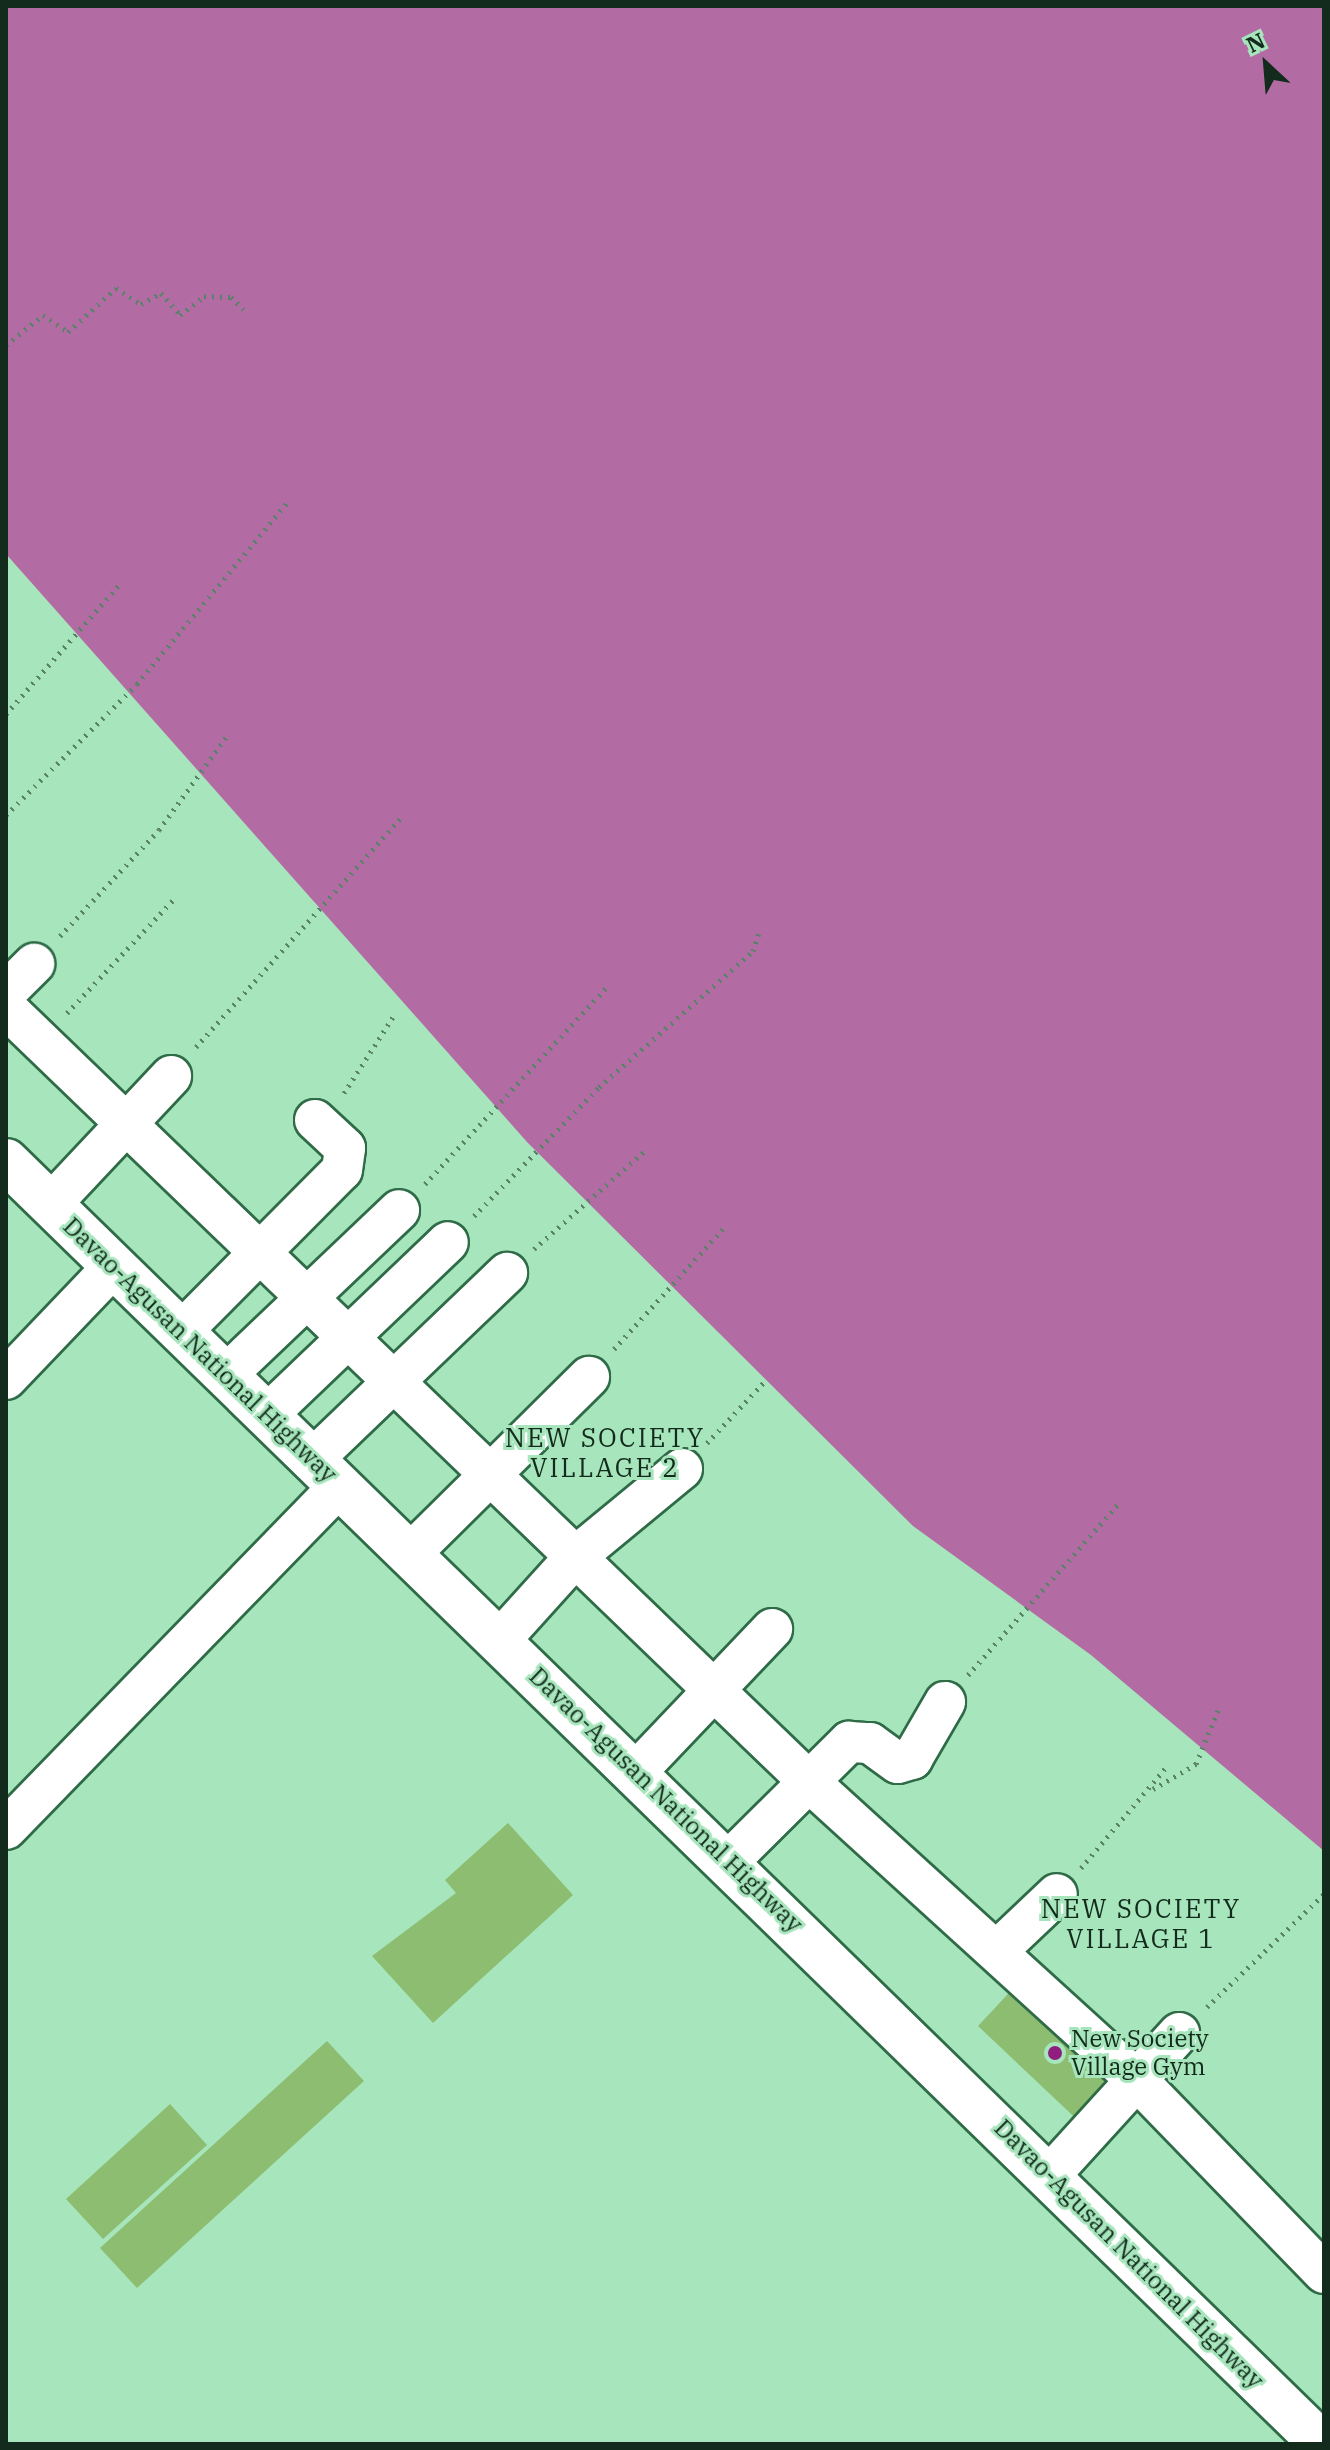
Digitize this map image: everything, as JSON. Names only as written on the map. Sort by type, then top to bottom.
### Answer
[{"type":"highway","name":"Davao-Agusan National Highway","points":[[6,1161],[730,1860],[1322,2444]]},
{"type":"street","points":[[6,992],[34,964]]},
{"type":"street","points":[[6,1008],[262,1249],[574,1558],[715,1686],[806,1779],[998,1950],[1136,2079],[1324,2273]]},
{"type":"street","points":[[50,1205],[171,1076]]},
{"type":"street","points":[[181,1332],[347,1161],[345,1148],[315,1120]]},
{"type":"street","points":[[226,1375],[399,1210]]},
{"type":"street","points":[[267,1415],[448,1242]]},
{"type":"street","points":[[6,1379],[113,1267]]},
{"type":"street","points":[[6,1829],[326,1472],[393,1380],[507,1273]]},
{"type":"street","points":[[410,1554],[589,1377]]},
{"type":"street","points":[[500,1640],[574,1558],[682,1469]]},
{"type":"street","points":[[637,1771],[772,1629]]},
{"type":"street","points":[[730,1860],[806,1779],[859,1739],[905,1763],[945,1702]]},
{"type":"street","points":[[998,1950],[1057,1894]]},
{"type":"street","points":[[1050,2175],[1179,2033]]},
{"type":"path","points":[[6,345],[43,315],[68,332],[116,288],[141,304],[161,293],[180,315],[204,296],[231,297],[246,312]]},
{"type":"path","points":[[6,815],[137,684],[289,500]]},
{"type":"path","points":[[6,714],[119,585]]},
{"type":"path","points":[[34,964],[159,830],[226,737]]},
{"type":"path","points":[[171,1076],[401,818]]},
{"type":"path","points":[[59,1021],[173,900]]},
{"type":"path","points":[[448,1242],[599,1087],[753,951],[760,929]]},
{"type":"path","points":[[399,1210],[606,988]]},
{"type":"path","points":[[315,1120],[357,1082],[395,1014]]},
{"type":"path","points":[[507,1273],[647,1149]]},
{"type":"path","points":[[589,1377],[723,1229]]},
{"type":"path","points":[[682,1469],[764,1382]]},
{"type":"path","points":[[945,1702],[1118,1504]]},
{"type":"path","points":[[1152,1789],[1196,1764],[1219,1708]]},
{"type":"path","points":[[1057,1894],[1152,1789],[1168,1765]]},
{"type":"path","points":[[1179,2033],[1324,1894]]},
{"type":"shaded area","points":[[6,6],[1324,6],[1324,1851],[1091,1655],[913,1526],[527,1142],[6,554]]},
{"type":"building","points":[[508,1823],[573,1895],[433,2023],[372,1956],[456,1893],[445,1880]]},
{"type":"building","name":"New Society Village Gym","points":[[1023,1978],[1132,2081],[1086,2128],[978,2026]]},
{"type":"building","points":[[327,2041],[364,2081],[137,2288],[100,2248]]},
{"type":"building","points":[[170,2104],[207,2145],[103,2239],[66,2199]]},
{"type":"place","name":"New Society Village Gym","points":[[1055,2053]]},
{"type":"district","name":"NEW SOCIETY VILLAGE 2","points":[[605,1453]]},
{"type":"district","name":"NEW SOCIETY VILLAGE 1","points":[[1141,1924]]}]
